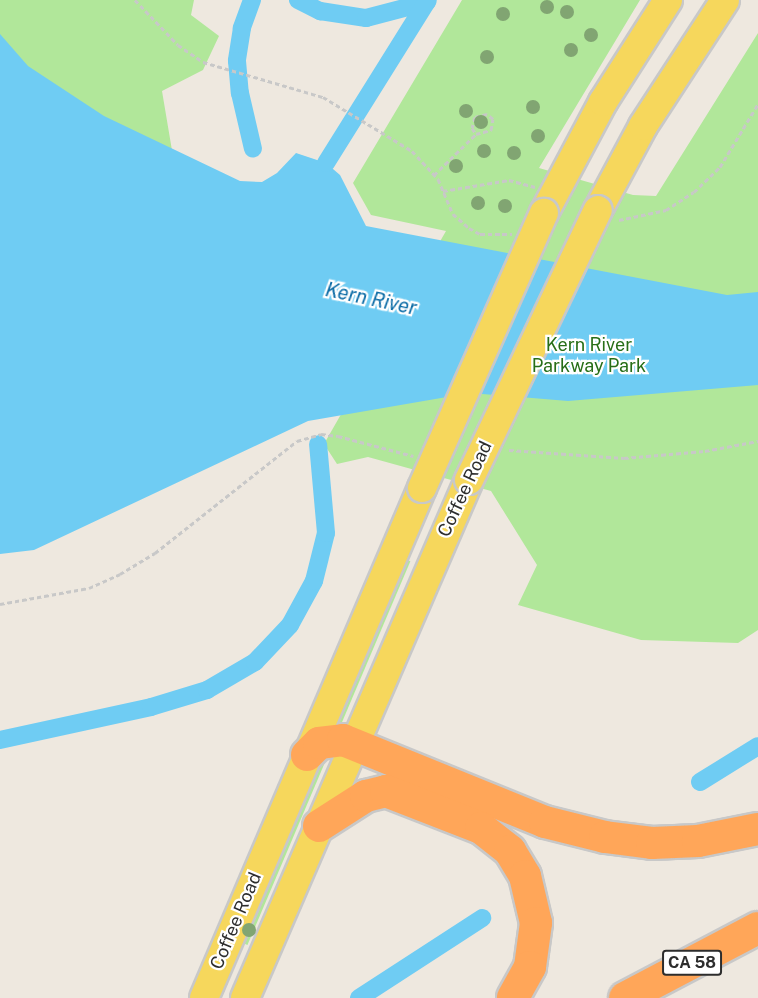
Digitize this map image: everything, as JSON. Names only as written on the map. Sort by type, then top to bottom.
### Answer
[{"type":"highway","points":[[307,755],[327,740],[353,743],[545,822],[605,837],[652,843],[698,841],[758,829]]},
{"type":"highway","points":[[319,826],[366,796],[386,791],[481,828],[510,851],[525,876],[536,923],[530,967],[513,998]]},
{"type":"highway","name":"CA 58","points":[[625,998],[758,928]]},
{"type":"main road","name":"Coffee Road","points":[[204,998],[422,488],[548,205],[603,102],[668,0]]},
{"type":"main road","name":"Coffee Road","points":[[245,998],[353,743],[469,480],[598,210],[643,126],[725,0]]},
{"type":"path","points":[[135,0],[178,45],[218,67],[333,103],[376,131]]},
{"type":"path","points":[[434,175],[476,134],[490,130],[493,119],[488,114],[475,117],[471,128],[476,134]]},
{"type":"path","points":[[443,191],[509,180],[528,182],[548,205]]},
{"type":"path","points":[[0,604],[88,588],[120,574],[155,553],[297,441],[330,435],[389,452],[420,455]]},
{"type":"path","points":[[507,450],[624,458],[705,451],[758,441]]},
{"type":"green space","points":[[0,0],[194,0],[191,15],[219,36],[203,70],[162,91],[181,204],[0,116]]},
{"type":"green space","name":"Kern River Parkway Park","points":[[462,0],[640,0],[539,168],[633,195],[656,196],[758,33],[758,630],[738,643],[641,640],[518,605],[537,565],[491,491],[368,457],[337,464],[324,444],[446,231],[371,215],[353,183]]},
{"type":"green space","points":[[403,558],[410,561],[247,945],[240,942]]},
{"type":"water","name":"Kern River","points":[[0,34],[28,66],[104,116],[240,181],[262,182],[277,173],[296,153],[326,163],[340,175],[366,226],[727,295],[758,292],[758,385],[568,401],[470,393],[308,421],[34,550],[0,554]]},
{"type":"waterway","points":[[252,0],[242,28],[237,61],[240,93],[253,149]]},
{"type":"waterway","points":[[298,0],[320,11],[366,18],[427,2]]},
{"type":"waterway","points":[[326,163],[428,0]]},
{"type":"waterway","points":[[0,740],[151,707],[207,690],[255,662],[290,625],[314,581],[326,533],[318,444]]},
{"type":"waterway","points":[[700,782],[758,746]]},
{"type":"waterway","points":[[359,998],[482,918]]}]
